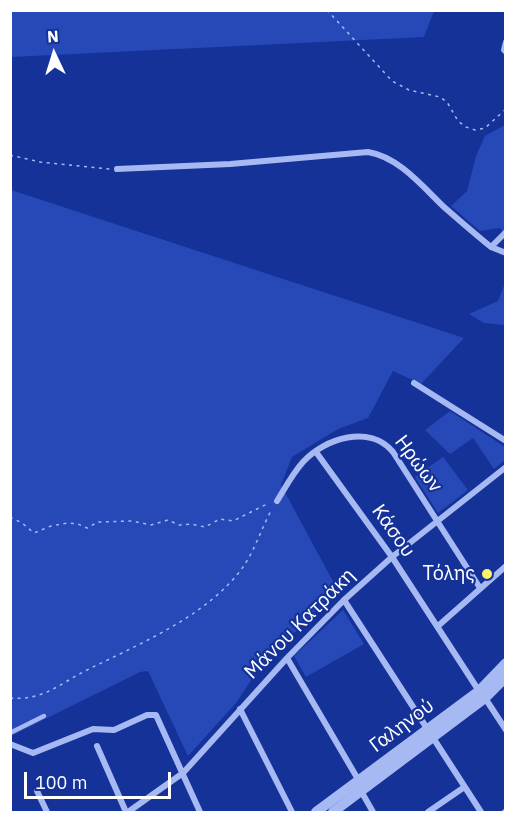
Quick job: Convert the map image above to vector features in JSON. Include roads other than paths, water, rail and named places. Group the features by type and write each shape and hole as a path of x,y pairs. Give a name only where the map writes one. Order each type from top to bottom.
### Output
{"street":[{"path":"506,42 504,50 506,52"},
{"path":"117,169 230,164 375,153 403,169 491,247 506,253"},
{"path":"491,247 506,232"},
{"path":"414,383 506,441"},
{"name":"Ηρώων","path":"277,502 302,463 316,452 355,436 380,440 393,452 480,588"},
{"name":"Κάσου","path":"316,452 392,556 506,730"},
{"name":"Μάνου Κατράκη","path":"127,813 183,773 287,658 344,600 392,556 506,467"},
{"path":"438,626 506,566"},
{"path":"344,600 481,813"},
{"path":"287,658 373,813"},
{"name":"Γαληνού","path":"482,694 506,663"},
{"name":"Γαληνού","path":"315,813 360,786 506,678"},
{"path":"240,709 292,813"},
{"path":"10,744 33,753 93,729 114,730 151,714 156,715 200,813"},
{"path":"97,746 127,813"},
{"name":"Γαληνού","path":"333,813 360,786"},
{"path":"428,813 464,788"},
{"path":"37,791 47,813"}],"lane":[{"path":"10,733 44,716"}],"place":[{"name":"Τόλης","path":"487,574"}]}
